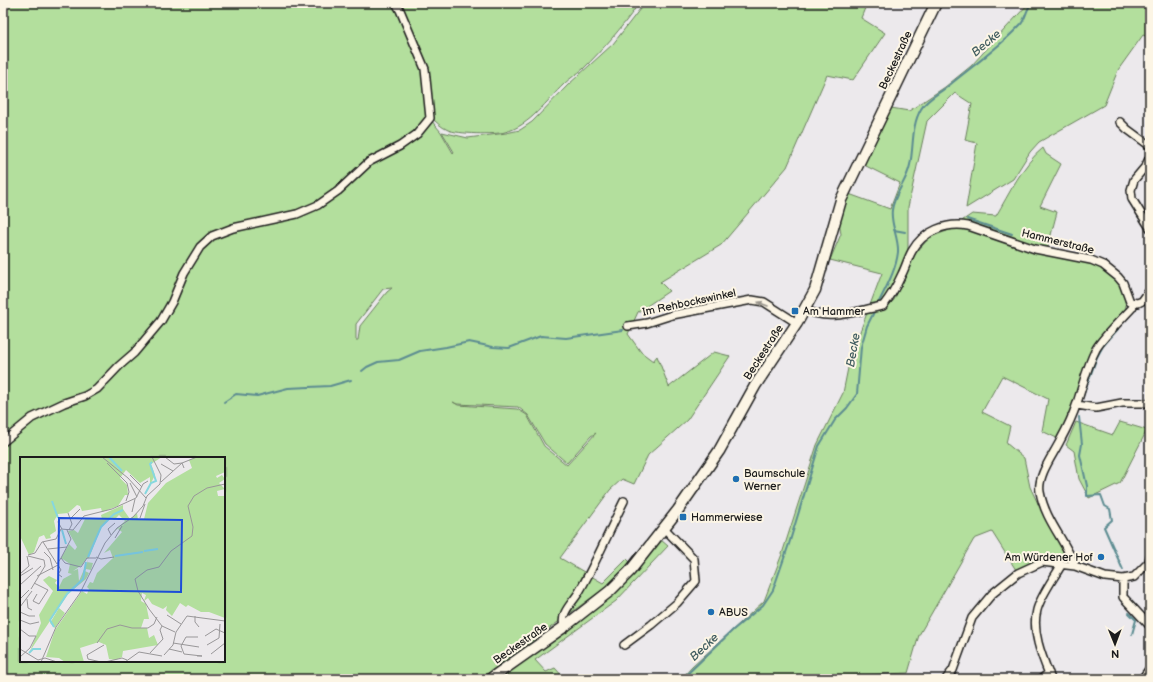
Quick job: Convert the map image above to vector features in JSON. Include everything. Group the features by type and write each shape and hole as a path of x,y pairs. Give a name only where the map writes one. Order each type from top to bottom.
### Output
{"main road":[{"name":"Beckestraße","path":"490,679 564,627 610,591 630,571 664,528 719,451 755,386 797,324 815,290 841,200 936,3"}],"street":[{"path":"3,442 32,418 97,389 134,353 161,321 172,302 184,273 200,247 212,236 233,228 297,214 318,205 338,191 369,162 400,146 417,134 430,118 425,69 396,3"},
{"path":"1120,122 1126,129 1150,146"},
{"path":"1150,157 1145,167 1134,180 1131,190 1132,199 1150,228"},
{"name":"Hammerstraße","path":"804,309 813,314 830,316 883,306 890,297 902,275 911,252 916,244 926,235 935,230 945,226 959,225 968,226 1035,249 1091,260 1103,265 1118,277 1123,284 1130,302 1134,304"},
{"path":"1075,566 1070,552 1048,517 1040,491 1040,482 1053,452 1061,440 1077,405 1084,379 1097,348 1134,304 1142,301 1150,290"},
{"name":"Im Rehbockswinkel","path":"628,326 647,323 672,315 752,300 764,302 797,324"},
{"path":"1077,405 1096,408 1122,403 1150,403"},
{"name":"Beckestraße","path":"564,627 562,619 564,614 592,569 624,501"},
{"path":"624,645 677,603 696,581 694,559 664,528"},
{"path":"946,679 953,670 972,618 992,594 1018,573 1042,562 1075,566 1105,577 1123,579 1134,577 1149,562 1150,557"},
{"path":"1041,679 1050,676 1038,640 1036,624 1037,610 1062,564"},
{"path":"1123,579 1123,597 1150,626"},
{"path":"1142,679 1150,668"}],"green space":[{"path":"3,3 393,3 398,11 422,69 427,117 416,133 369,160 365,165 418,136 430,119 441,132 453,153 454,152 442,132 468,138 520,130 532,122 568,85 613,44 640,9 648,3 867,3 861,18 885,33 853,80 827,75 787,167 721,245 660,282 669,291 638,312 628,334 641,352 653,361 657,356 669,387 714,352 730,356 687,420 648,455 634,484 622,479 610,490 560,558 603,583 627,559 630,562 606,587 480,679 410,679 410,676 393,679 3,679","holes":["392,288 387,292 360,326 358,340 356,340 356,324 383,289","453,402 457,404 518,407 528,415 545,444 567,463 591,436 596,433 567,465 544,446 527,415 517,409 458,405"]},
{"path":"397,3 643,3 637,6 618,31 583,69 564,84 538,112 514,129 500,133 485,134 448,130 431,117 427,68"},
{"path":"1029,3 1150,3 1150,38 1143,35 1118,70 1104,105 1039,142 1030,152 1013,179 966,208 977,143 965,140 972,104 955,93 927,121 908,207 908,250 889,294 882,303 870,305 882,273 830,260 841,234 839,223 849,194 890,209 900,183 862,164 891,108 909,111 945,87 971,66"},
{"path":"1043,148 1046,154 1061,164 1040,206 1057,212 1046,254 1088,263 1107,272 1115,279 1122,289 1125,297 1126,308 1111,331 1097,348 1061,440 1042,431 1048,399 1002,376 982,412 1010,426 1006,443 1024,458 1030,487 1044,516 1060,542 1065,558 1045,557 1016,570 992,532 974,539 919,635 908,673 775,679 681,679 692,667 764,601 782,554 817,445 843,393 850,358 867,313 884,310 894,300 915,254 930,237 947,231 972,214 996,216 1011,189 1029,162"},
{"path":"1076,422 1113,435 1120,422 1147,430 1120,483 1089,498 1079,479 1074,451 1066,445"},
{"path":"661,540 668,546 616,601 535,660 546,672 555,668 565,679 496,679 531,656"}],"waterway":[{"name":"Becke","path":"877,306 890,280 897,259 898,247 892,220 893,204 910,165 914,129 923,105 1004,41 1023,22 1028,8 1032,3"},
{"path":"967,219 1012,234"},
{"path":"894,230 905,232"},
{"name":"Becke","path":"682,679 733,630 763,605 773,590 789,544 819,446 835,420 847,408 857,394 861,347 867,326 875,310"},
{"path":"1083,396 1097,357 1103,346 1118,329"},
{"path":"362,371 378,362 399,360 420,351 469,342 493,347 509,348 541,336 566,338 623,330"},
{"path":"224,402 236,394 257,396 288,388 330,386 351,380"},
{"path":"1079,417 1082,444 1080,455 1087,486 1087,496 1101,495 1105,506 1110,509 1112,520 1104,527 1123,570"},
{"path":"1129,613 1136,620 1132,634"}],"place":[{"name":"Am Hammer","path":"795,311"},
{"name":"Baumschule Werner","path":"736,479"},
{"name":"Hammerwiese","path":"683,517"},
{"name":"Am Würdener Hof","path":"1101,557"},
{"name":"ABUS","path":"711,612"}]}
